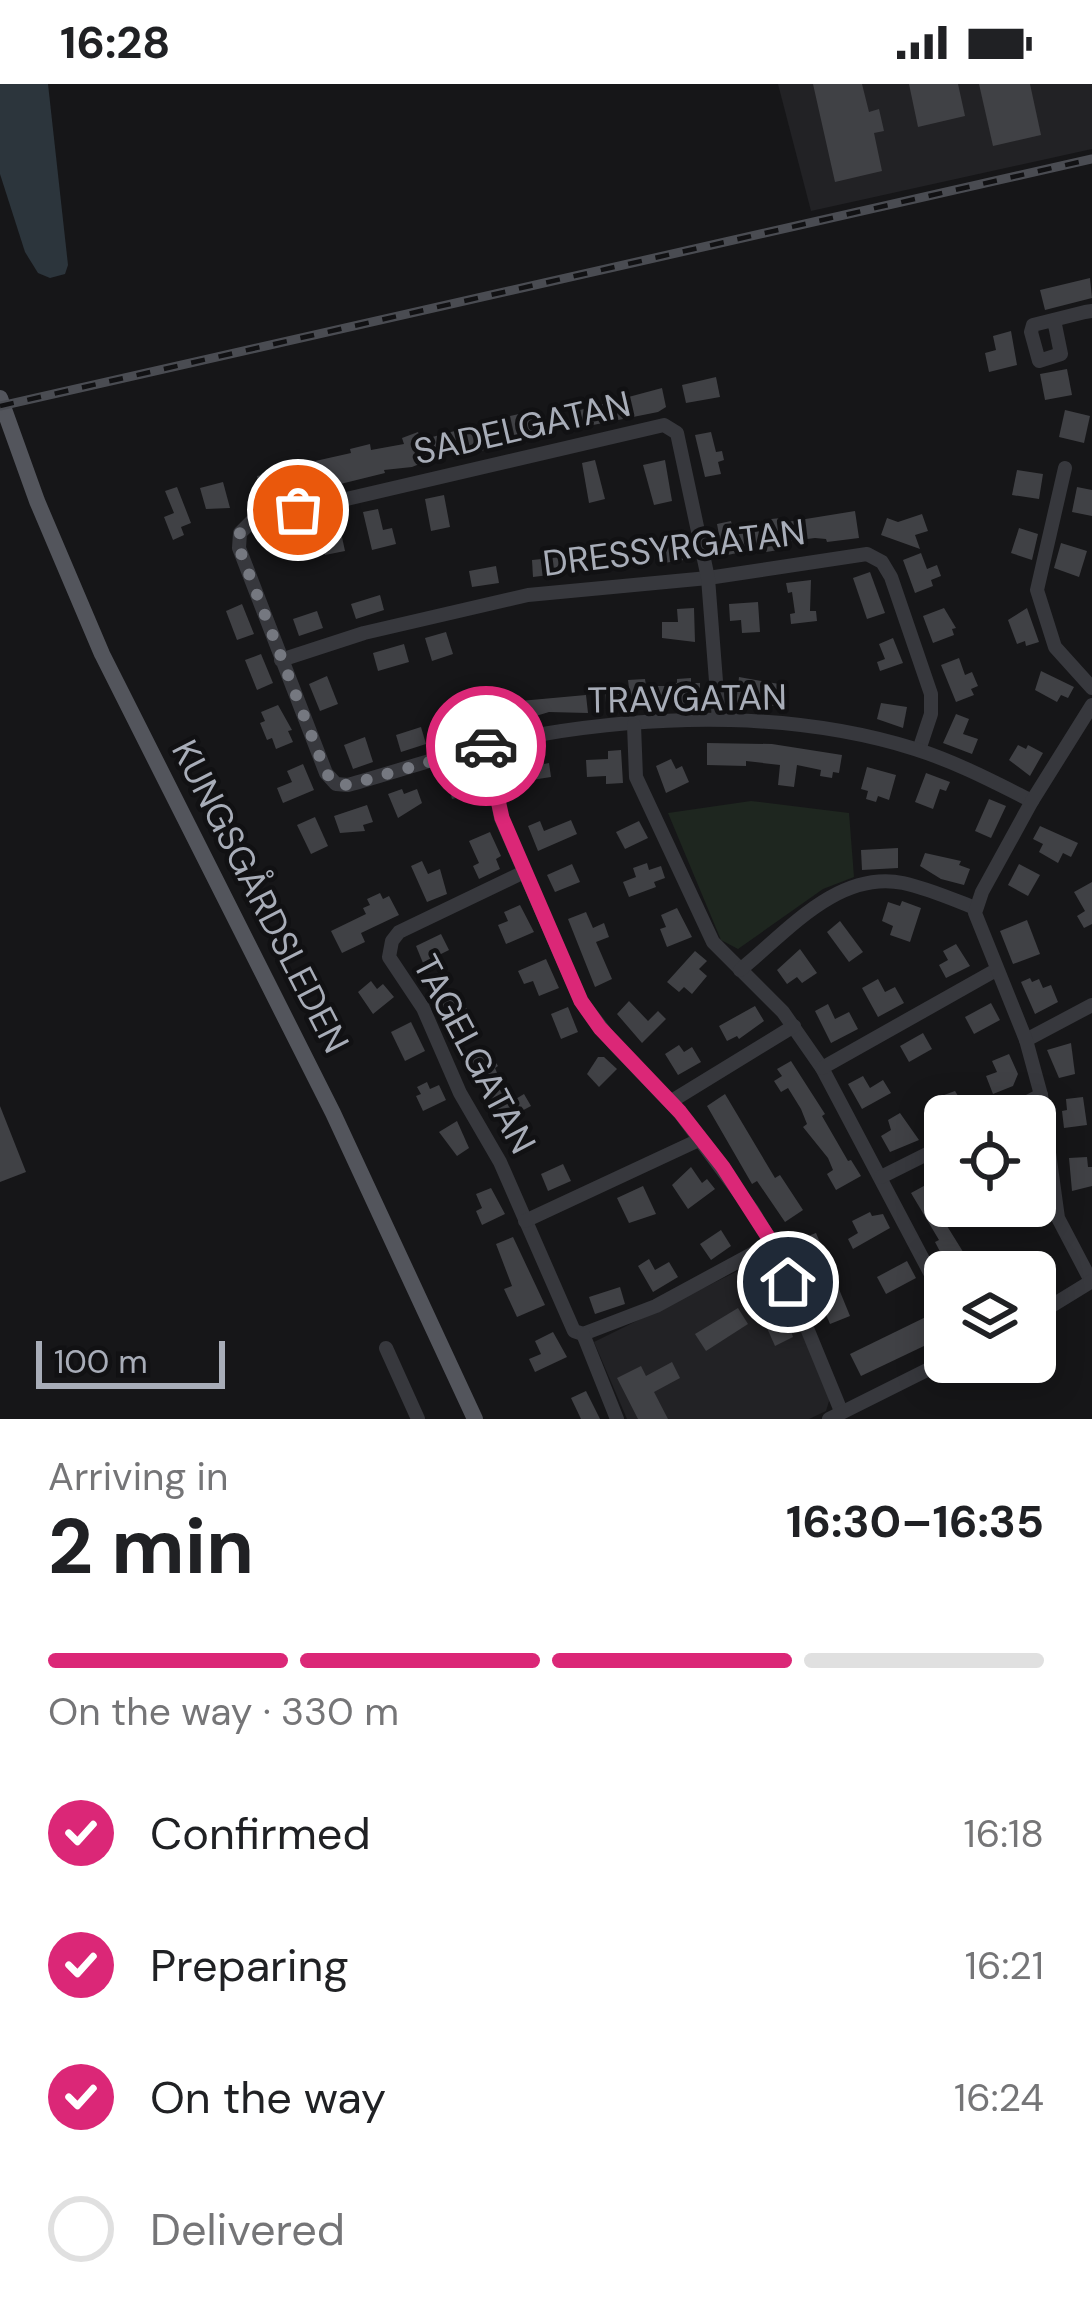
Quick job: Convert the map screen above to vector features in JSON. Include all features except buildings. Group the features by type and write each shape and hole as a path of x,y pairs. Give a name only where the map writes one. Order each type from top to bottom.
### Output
{"main road":[{"name":"KUNGSGÅRDSLEDEN","path":"0,398 37,501 102,654 333,1113 476,1419"}],"street":[{"path":"1054,320 1092,311"},
{"name":"SADELGATAN","path":"281,660 239,548 240,532 252,521 664,425 676,433 708,578 719,720"},
{"path":"1065,468 1036,590 1055,647 1092,688"},
{"name":"DRESSYRGATAN","path":"281,660 364,633 528,595 708,578 857,554 878,558 891,577 931,694 931,714 919,750"},
{"name":"TRAVGATAN","path":"281,660 326,773 336,784 348,785 542,734 719,720 821,727 919,750 1032,801"},
{"path":"1041,1095 1026,1040 976,921 975,908 1032,801 1092,706"},
{"path":"634,725 636,777 713,942 794,1026 822,1068 924,1261"},
{"path":"487,746 502,818 589,1015 701,1139 772,1243 845,1414 924,1372"},
{"name":"TAGELGATAN","path":"524,872 399,932 389,948 392,965 423,1008 460,1093 500,1162 617,1419"},
{"path":"740,970 829,897 855,885 904,883 975,908"},
{"path":"822,1068 996,970"},
{"path":"1026,1040 1092,1005"},
{"path":"670,1102 794,1026"},
{"path":"525,1221 701,1139"},
{"path":"881,1178 924,1155"},
{"path":"1056,1204 1058,1218 1092,1281 1056,1303"},
{"path":"579,1332 656,1306 772,1243"},
{"path":"386,1348 418,1419"}],"shaded area":[{"path":"0,84 48,84 68,265 65,274 50,278 38,273 25,252 0,174"},
{"path":"778,84 1092,84 1092,149 811,211"},
{"path":"751,801 849,813 854,877 823,889 738,949 721,940 668,813"},
{"path":"762,1259 776,1266 830,1398 826,1411 809,1419 627,1419 594,1342"}],"railway":[{"path":"0,406 1092,159"}],"way so far":[{"path":"298,510 252,521 240,532 239,548 326,773 336,784 348,785 486,746"}],"route":[{"path":"486,746 502,818 581,1001 723,1167 772,1243 788,1282"}]}
